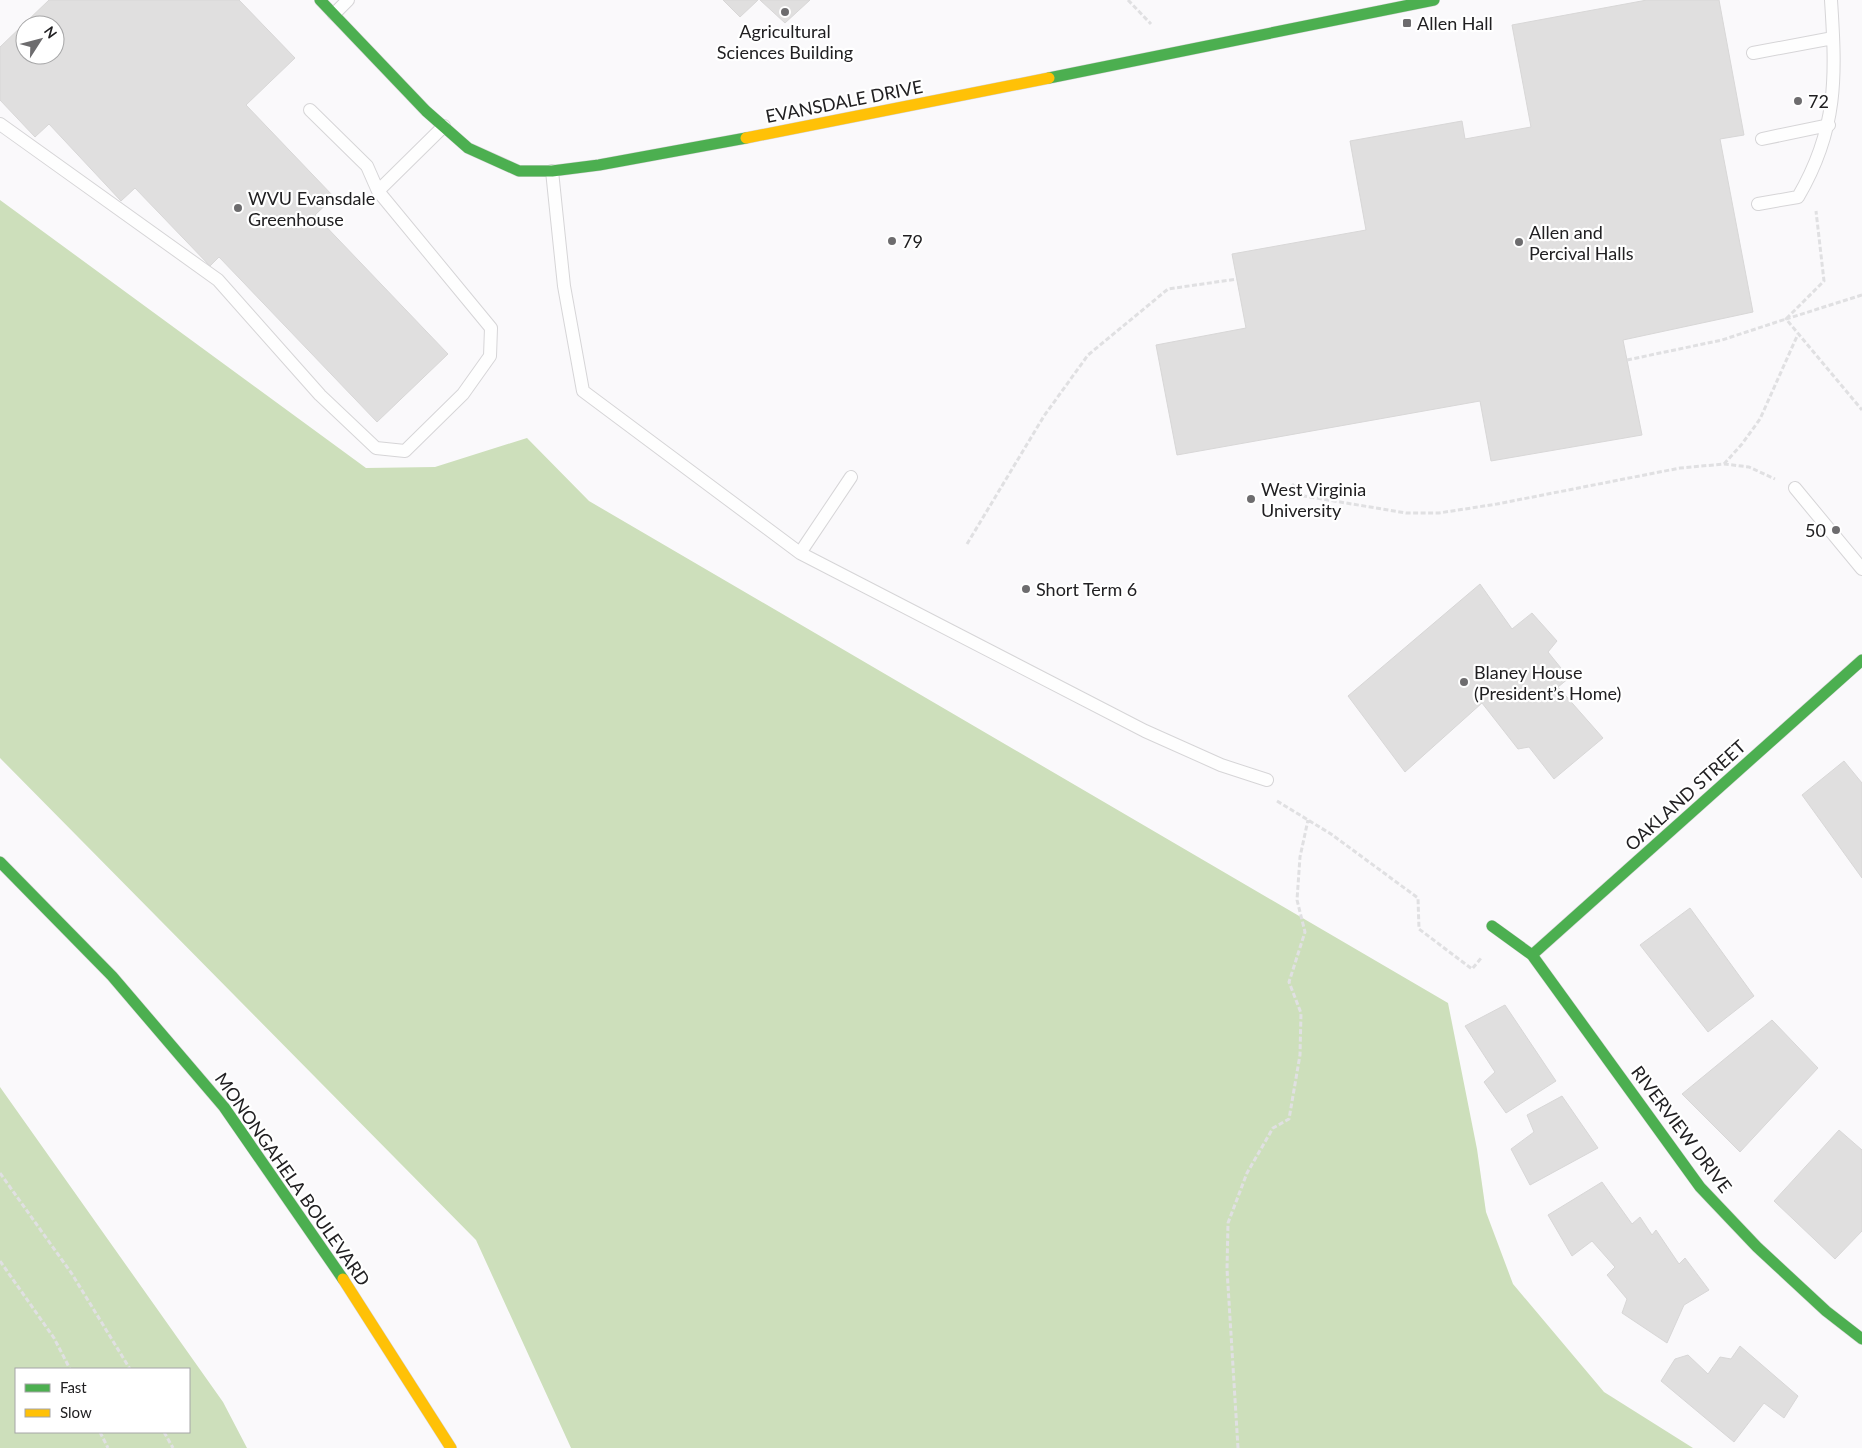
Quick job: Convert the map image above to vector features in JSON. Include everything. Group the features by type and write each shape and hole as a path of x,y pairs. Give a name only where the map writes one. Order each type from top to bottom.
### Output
{"street":[{"name":"EVANSDALE DRIVE","path":"320,0 426,111 468,148 519,171 552,171 599,165 808,127 1434,0"},
{"name":"OAKLAND STREET","path":"1532,955 1862,660"},
{"name":"MONONGAHELA BOULEVARD","path":"0,862 112,976 224,1107 333,1263 451,1448"},
{"name":"RIVERVIEW DRIVE","path":"1497,929 1532,955 1700,1187 1771,1260 1826,1311 1862,1339"}],"lane":[{"path":"334,14 348,0"},
{"path":"1758,204 1798,197 1814,170 1828,125 1835,69 1831,0"},
{"path":"1753,53 1833,38"},
{"path":"0,124 218,280 320,395 376,448 405,451 463,394 490,356 491,328 378,191 367,166 310,110"},
{"path":"1762,139 1828,125"},
{"path":"378,191 444,126"},
{"path":"552,171 564,286 583,391 800,553 1146,731 1222,766 1267,780"},
{"path":"800,553 851,477"},
{"path":"1795,488 1862,569"}],"path":[{"path":"1128,0 1151,24"},
{"path":"1786,319 1824,281 1816,210"},
{"path":"968,544 1044,416 1088,355 1168,289 1237,279"},
{"path":"1627,360 1722,340 1862,295"},
{"path":"1786,319 1862,410"},
{"path":"1724,464 1742,444 1760,418 1798,334"},
{"path":"1292,484 1304,496 1406,513 1440,513 1680,468 1724,464 1749,467 1795,488"},
{"path":"1276,800 1331,834 1418,898 1419,929 1472,968 1497,929"},
{"path":"1238,1448 1228,1269 1228,1223 1247,1173 1273,1128 1289,1119 1300,1055 1301,1014 1289,982 1305,932 1297,900 1300,857 1308,820"},
{"path":"0,1173 72,1274 129,1368"},
{"path":"0,1261 54,1338 69,1368"},
{"path":"100,1433 108,1448"},
{"path":"165,1433 173,1448"}],"green space":[{"path":"0,200 366,468 435,467 527,438 589,501 1448,1003 1477,1149 1486,1212 1513,1284 1604,1392 1693,1448 571,1448 476,1240 0,758"},
{"path":"0,1087 223,1402 247,1448 0,1448"}],"building":[{"name":"WVU Evansdale Greenhouse","path":"49,0 239,0 295,58 246,105 334,197 315,215 448,354 377,422 219,257 210,266 135,188 121,201 49,124 35,137 0,100 0,47 15,33 15,65 65,65 65,15 33,15"},
{"name":"Agricultural Sciences Building","path":"723,0 758,0 740,17"},
{"name":"Agricultural Sciences Building","path":"760,0 810,0 785,23"},
{"name":"Allen and Percival Halls","path":"1647,0 1719,0 1744,135 1720,139 1753,312 1623,340 1642,435 1491,461 1480,401 1177,455 1156,345 1246,328 1232,254 1366,230 1350,141 1462,121 1465,139 1531,127 1512,25"},
{"name":"Blaney House (President’s Home)","path":"1480,584 1512,629 1532,613 1557,641 1548,652 1569,678 1558,687 1603,738 1554,779 1529,747 1518,749 1482,703 1405,772 1348,696"},
{"path":"1844,761 1862,783 1862,878 1802,795"},
{"path":"1690,908 1754,996 1708,1032 1640,945"},
{"path":"1505,1005 1556,1081 1506,1113 1484,1082 1495,1072 1465,1026"},
{"path":"1772,1020 1818,1068 1740,1152 1682,1094"},
{"path":"1562,1096 1598,1148 1530,1185 1511,1149 1534,1132 1527,1115"},
{"path":"1839,1130 1862,1150 1862,1231 1835,1259 1774,1201"},
{"path":"1602,1182 1632,1224 1640,1217 1652,1235 1656,1230 1679,1264 1685,1258 1709,1290 1684,1305 1667,1343 1622,1313 1627,1299 1607,1275 1615,1267 1592,1241 1572,1256 1548,1215"},
{"path":"1740,1346 1798,1396 1784,1418 1764,1403 1734,1442 1661,1381 1675,1359 1688,1355 1708,1374 1720,1357 1731,1359"}],"traffic: fast":[{"path":"320,0 426,111 468,148 519,171 552,171 599,165 746,138"},
{"path":"1049,78 1434,0"},
{"path":"1532,955 1862,660"},
{"path":"0,862 112,976 224,1107 343,1279"},
{"path":"1492,926 1532,955 1700,1187 1757,1247 1826,1311 1862,1339"}],"traffic: slow":[{"path":"746,138 1049,78"},
{"path":"343,1279 451,1448"}],"place":[{"name":"Agricultural Sciences Building","path":"785,12"},
{"name":"Allen Hall","path":"1407,23"},
{"name":"72","path":"1798,101"},
{"name":"WVU Evansdale Greenhouse","path":"238,208"},
{"name":"79","path":"892,241"},
{"name":"Allen and Percival Halls","path":"1519,242"},
{"name":"West Virginia University","path":"1251,499"},
{"name":"50","path":"1836,530"},
{"name":"Short Term 6","path":"1026,589"},
{"name":"Blaney House (President’s Home)","path":"1464,682"}]}
